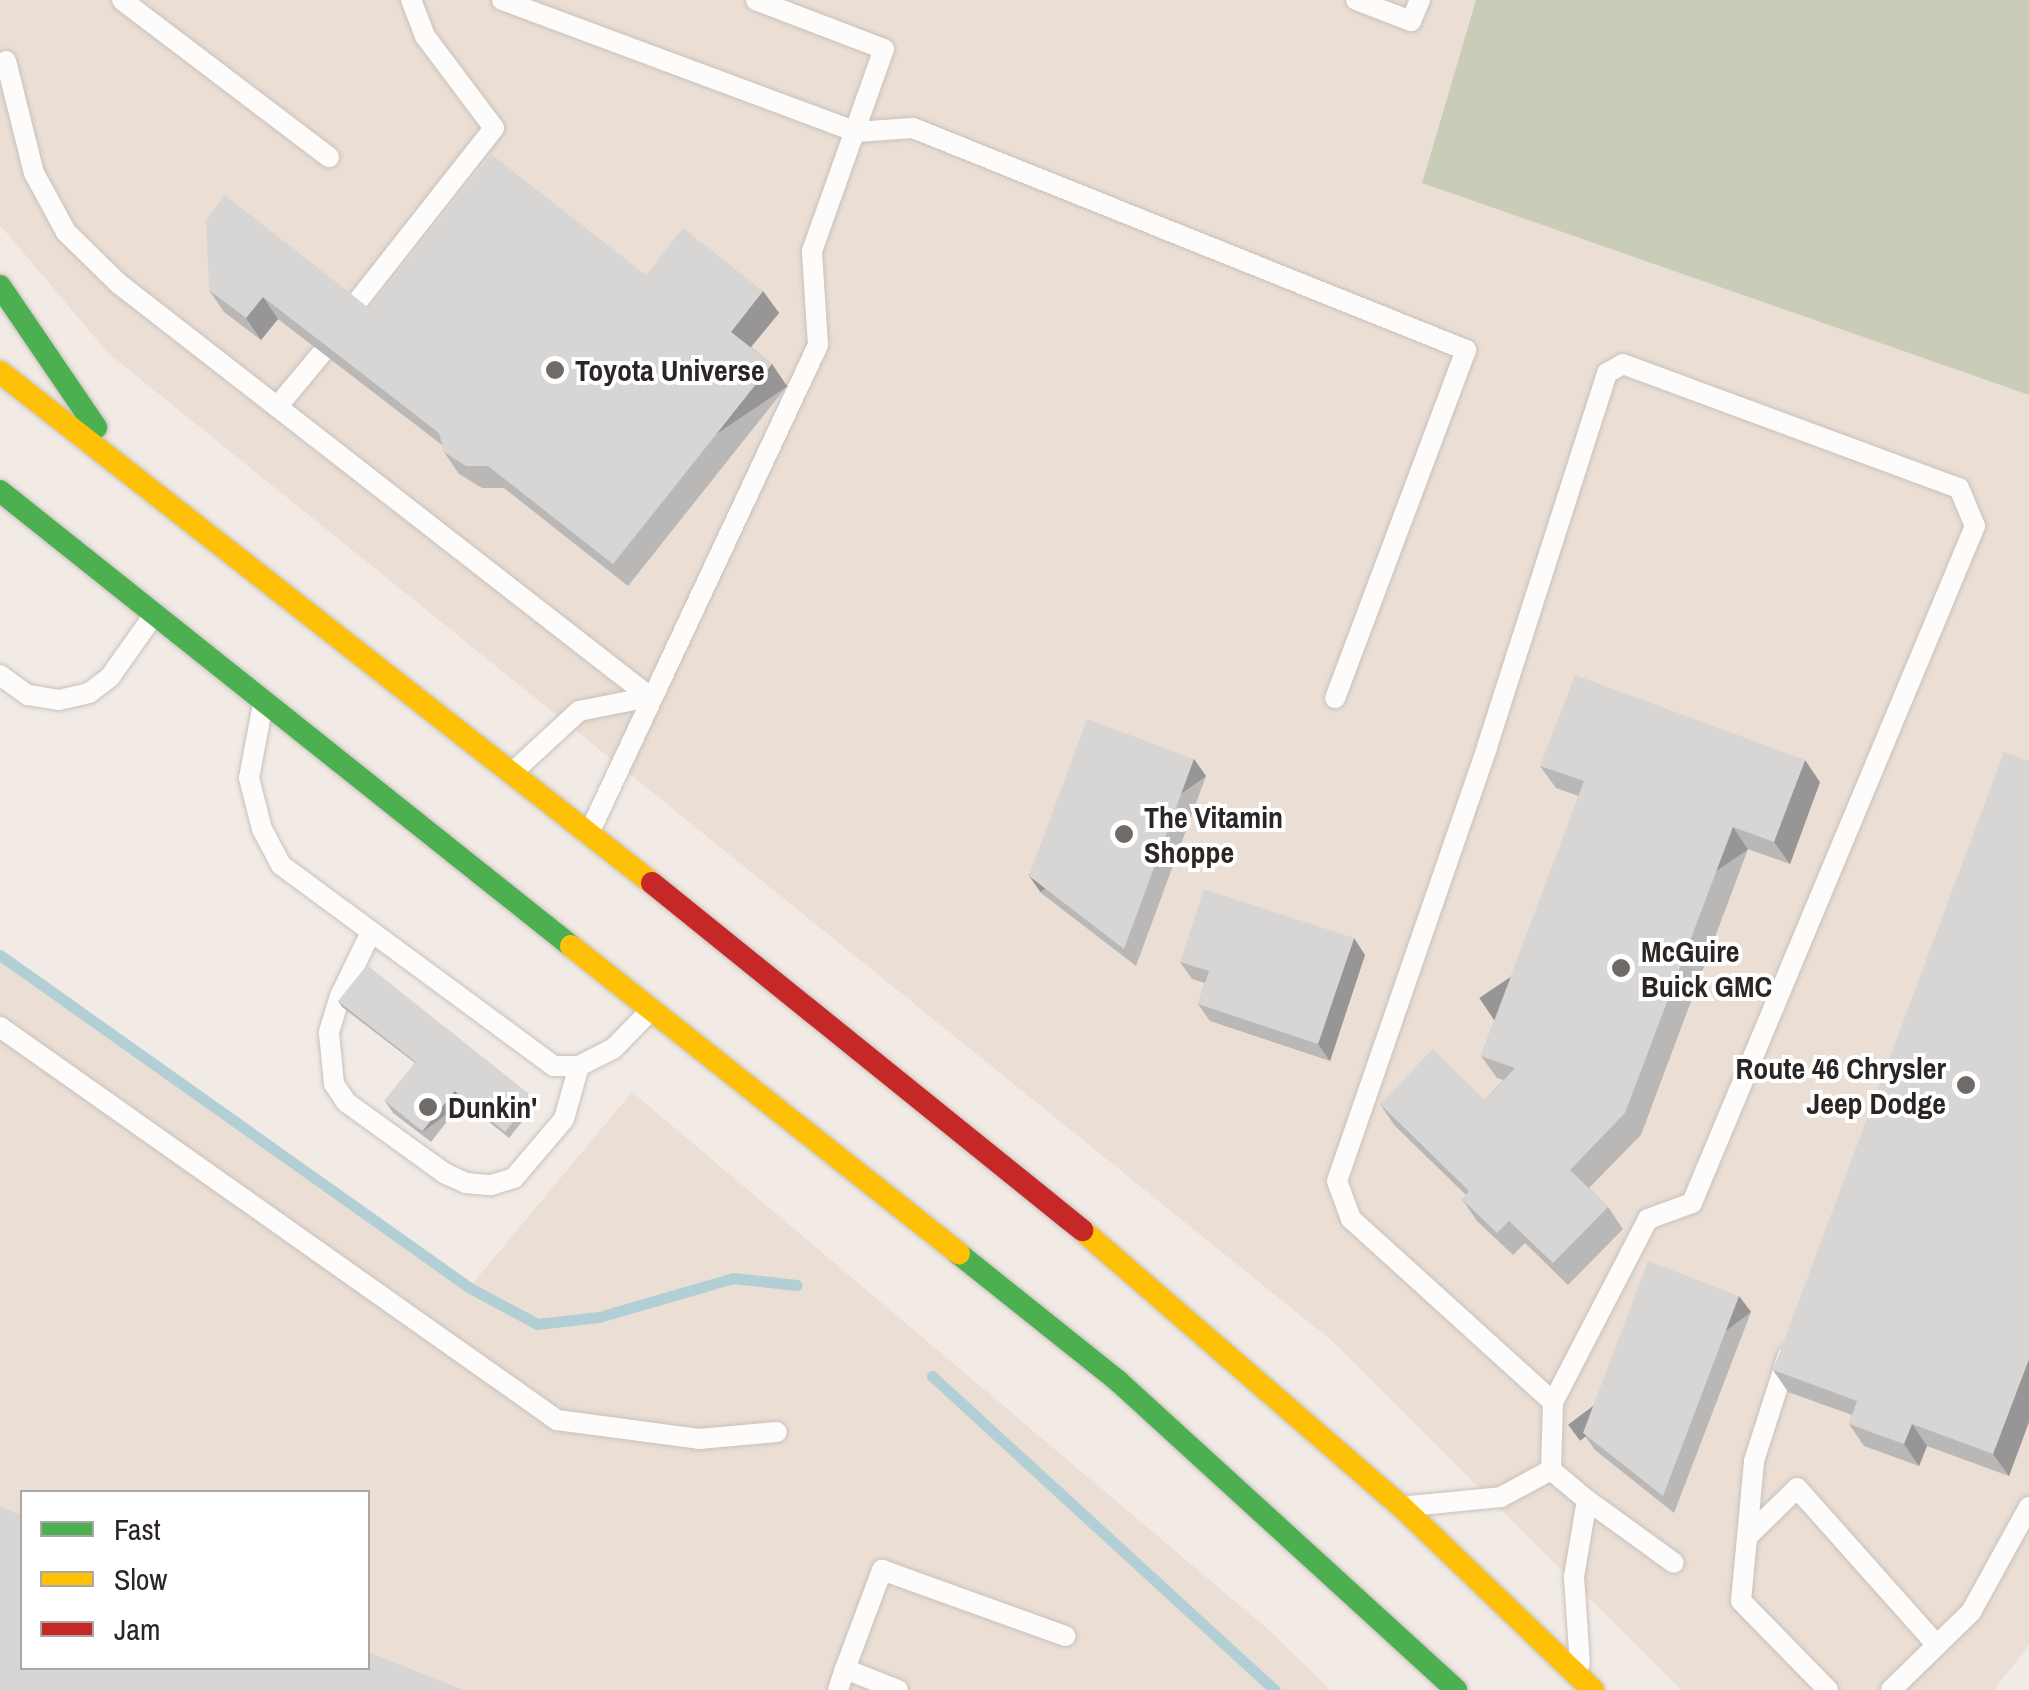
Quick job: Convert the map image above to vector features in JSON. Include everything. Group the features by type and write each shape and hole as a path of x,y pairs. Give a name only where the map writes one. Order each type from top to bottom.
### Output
{"highway":[{"path":"0,286 132,478"},
{"path":"0,372 822,1016 1122,1263 1401,1506 1587,1684"},
{"path":"0,490 1118,1382 1456,1690"}],"lane":[{"path":"122,0 329,157"},
{"path":"354,306 494,128 425,36 411,0"},
{"path":"502,0 856,132 913,128 1466,350 1335,698"},
{"path":"588,835 818,345 812,252 884,49 756,0"},
{"path":"1356,0 1411,22 1420,0"},
{"path":"6,61 34,173 66,232 118,283 650,697"},
{"path":"278,407 322,353"},
{"path":"1550,1470 1554,1402 1648,1219 1692,1203 1976,526 1959,488 1623,364 1607,373 1487,747 1337,1181 1351,1218 1554,1402"},
{"path":"0,675 28,695 60,700 89,693 110,677 154,614"},
{"path":"511,774 579,711 650,697"},
{"path":"264,702 250,778 262,830 281,865 554,1066 579,1066 614,1049 653,1008"},
{"path":"371,932 340,996 330,1032 334,1084 346,1102 444,1173 466,1183 491,1186 514,1178 564,1120 579,1066"},
{"path":"0,1026 557,1420 699,1439 777,1432"},
{"path":"1794,1341 1754,1461 1741,1601 1828,1690"},
{"path":"1401,1506 1501,1498 1550,1470"},
{"path":"1550,1470 1674,1563"},
{"path":"1747,1537 1796,1488 1936,1644"},
{"path":"1587,1500 1574,1577 1587,1684"},
{"path":"1891,1690 1971,1612 2029,1506"},
{"path":"838,1690 882,1570 1065,1636"},
{"path":"846,1669 898,1690"}],"shaded area":[{"path":"0,0 1476,0 1422,183 2029,395 2029,1645 1994,1690 1681,1690 1332,1341 108,353 0,225"},
{"path":"0,955 469,1288 632,1092 1270,1631 1330,1690 0,1690"}],"green space":[{"path":"1476,0 2029,0 2029,395 1422,183"}],"building":[{"name":"Toyota Universe","path":"491,154 646,275 683,228 763,291 731,332 772,364 613,564 488,466 466,466 444,452 439,433 263,297 246,318 209,290 206,220 225,195 369,308"},
{"name":"McGuire Buick GMC","path":"1575,675 1805,760 1774,842 1733,827 1625,1113 1570,1170 1608,1207 1553,1263 1509,1221 1497,1233 1462,1199 1469,1191 1380,1104 1433,1049 1485,1100 1515,1068 1481,1056 1584,781 1540,766"},
{"name":"The Vitamin Shoppe","path":"1087,719 1194,759 1124,949 1029,876"},
{"name":"Route 46 Chrysler Jeep Dodge","path":"2004,752 2029,761 2029,1359 1993,1454 1912,1424 1904,1444 1849,1424 1857,1401 1773,1370"},
{"path":"1204,889 1354,938 1318,1044 1198,1004 1209,971 1180,962"},
{"path":"367,965 533,1097 505,1132 338,1001"},
{"name":"Dunkin'","path":"417,1060 455,1091 422,1131 384,1100"},
{"path":"1648,1261 1739,1296 1663,1496 1583,1433"},
{"path":"0,1506 20,1514 20,1670 370,1670 370,1653 464,1690 0,1690"}],"waterway":[{"path":"0,955 470,1288 537,1324 599,1317 733,1278 797,1285"},
{"path":"932,1376 1275,1690"}],"traffic: fast":[{"path":"0,286 96,427"},
{"path":"0,491 571,946"},
{"path":"959,1254 1118,1381 1456,1690"}],"traffic: slow":[{"path":"0,372 652,883"},
{"path":"571,946 959,1254"},
{"path":"1082,1230 1401,1506 1593,1690"}],"traffic: jam":[{"path":"652,883 1082,1230"}],"place":[{"name":"Toyota Universe","path":"555,370"},
{"name":"The Vitamin Shoppe","path":"1124,834"},
{"name":"McGuire Buick GMC","path":"1621,968"},
{"name":"Route 46 Chrysler Jeep Dodge","path":"1966,1085"},
{"name":"Dunkin'","path":"428,1107"}]}
